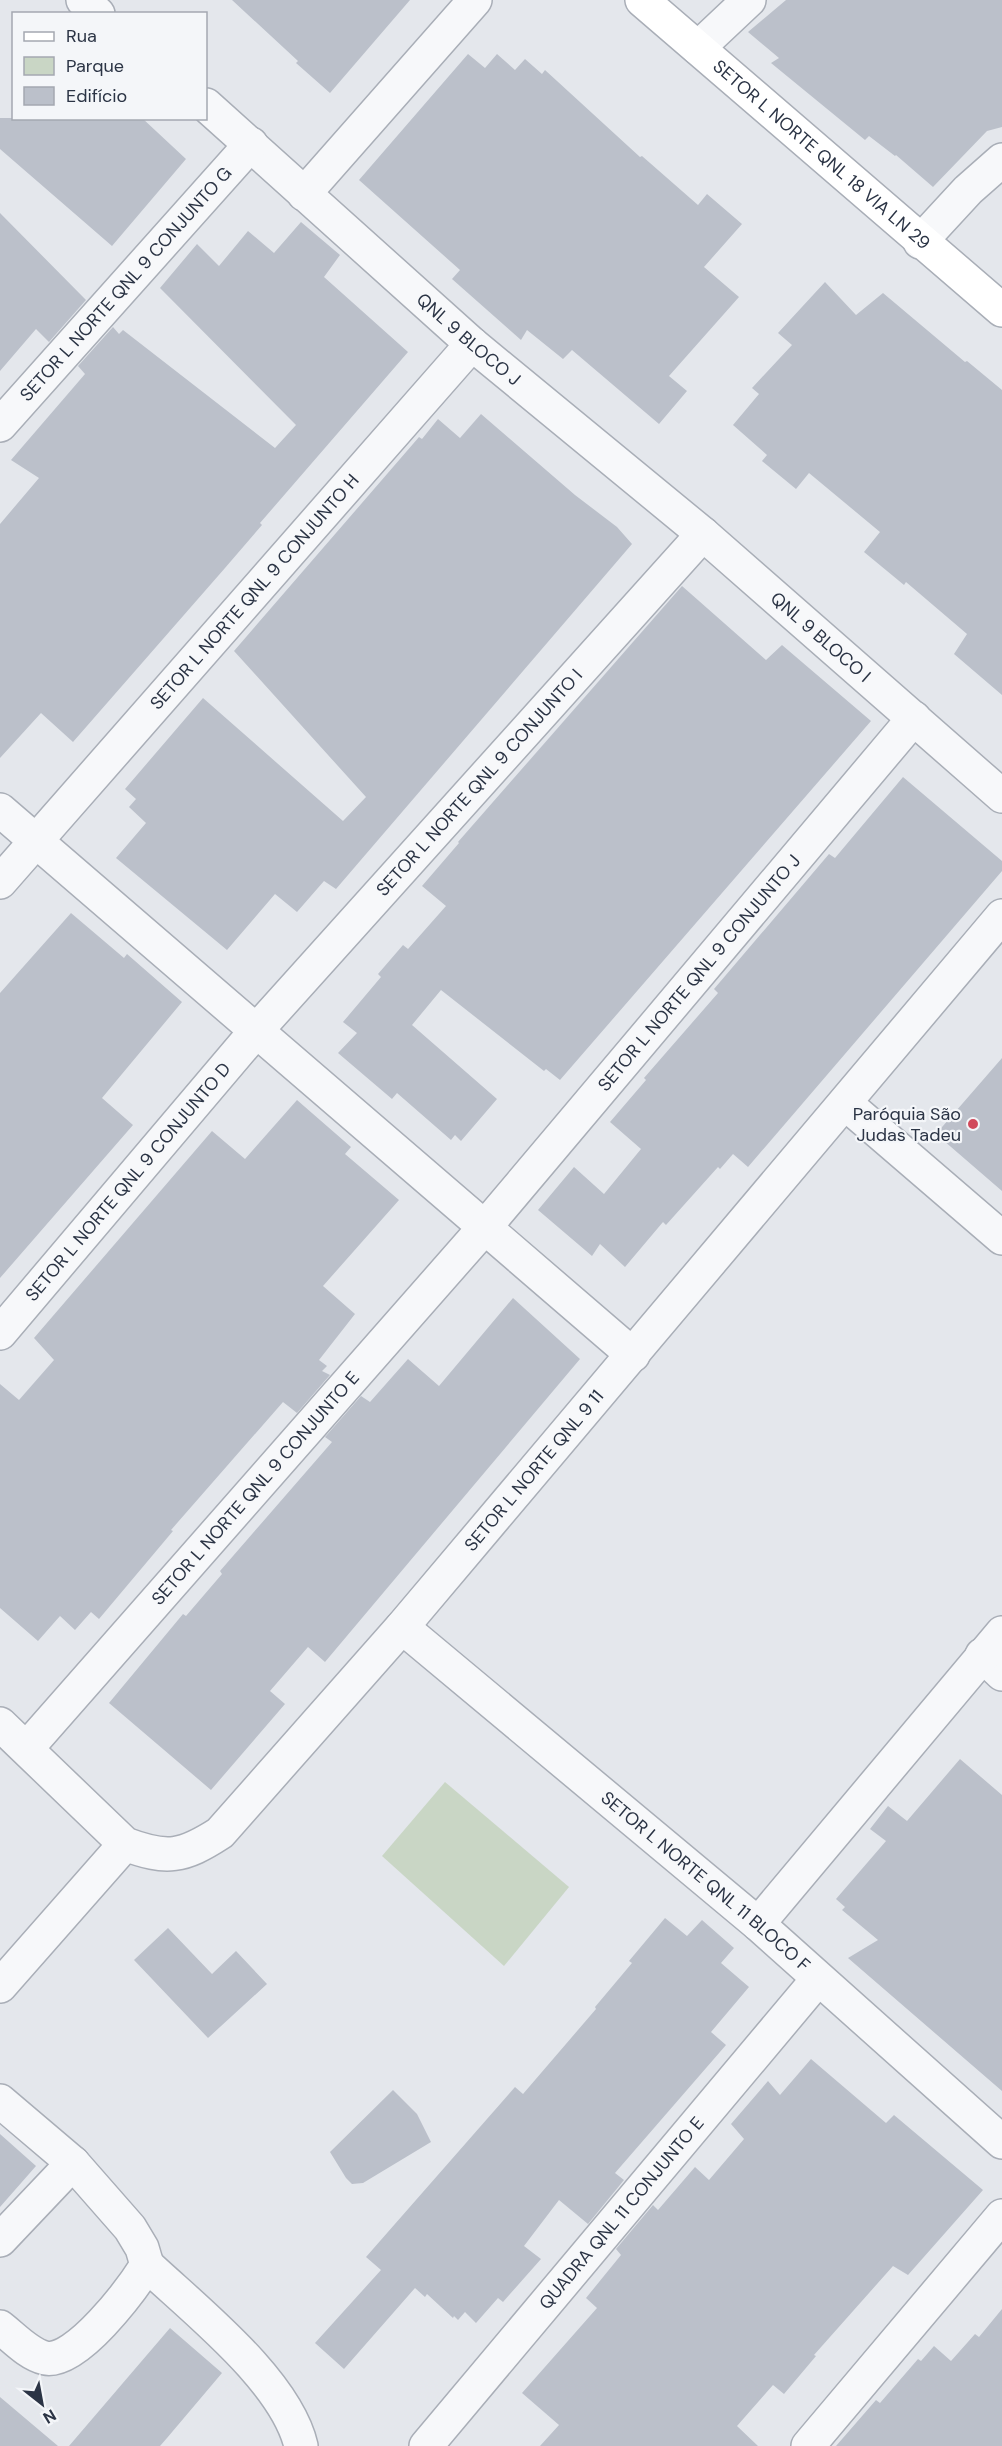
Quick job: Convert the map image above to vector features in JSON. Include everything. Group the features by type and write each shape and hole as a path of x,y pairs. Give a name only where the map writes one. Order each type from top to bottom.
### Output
{"street":[{"path":"82,0 96,12"},
{"path":"304,194 475,0"},
{"name":"SETOR L NORTE QNL 18 VIA LN 29","path":"642,0 920,242 1002,310"},
{"path":"698,48 749,0"},
{"name":"QNL 9 BLOCO J","path":"207,106 472,344 638,479"},
{"name":"SETOR L NORTE QNL 9 CONJUNTO G","path":"0,425 251,144"},
{"path":"920,242 968,190 1002,160"},
{"name":"SETOR L NORTE QNL 9 CONJUNTO H","path":"0,882 472,344"},
{"name":"QNL 9 BLOCO I","path":"638,479 1002,796"},
{"name":"SETOR L NORTE QNL 9 CONJUNTO I","path":"256,1031 703,534"},
{"name":"SETOR L NORTE QNL 9 CONJUNTO J","path":"485,1227 914,718"},
{"path":"0,810 633,1355"},
{"name":"SETOR L NORTE QNL 9 11","path":"125,1844 148,1853 169,1855 197,1848 220,1833 402,1627 1002,915"},
{"name":"SETOR L NORTE QNL 9 CONJUNTO D","path":"0,1333 256,1031"},
{"path":"845,1103 1002,1238"},
{"name":"SETOR L NORTE QNL 9 CONJUNTO E","path":"27,1748 485,1227"},
{"name":"SETOR L NORTE QNL 11 BLOCO F","path":"402,1627 758,1924 1002,2142"},
{"path":"758,1924 995,1654"},
{"path":"0,1724 125,1844 0,1986"},
{"name":"QUADRA QNL 11 CONJUNTO E","path":"426,2446 818,1979"},
{"path":"0,2101 73,2163 130,2228 142,2248 147,2265 241,2354 277,2396 297,2429 301,2446"},
{"path":"0,2240 73,2163"},
{"path":"808,2446 1002,2216"},
{"path":"0,2327 30,2351 45,2358 59,2358 77,2348 135,2285 147,2265"}],"green space":[{"path":"445,1782 569,1887 504,1966 382,1856"}],"building":[{"path":"232,0 410,0 330,93"},
{"path":"786,0 1002,0 1002,127 987,131 933,187 896,155 869,136 865,140 771,63 779,58 748,32"},
{"path":"468,54 485,68 497,54 515,70 525,59 542,74 545,70 640,157 642,156 698,205 707,194 742,224 704,267 739,297 669,376 687,391 659,424 572,350 563,359 527,330 521,340 452,279 460,270 359,180"},
{"path":"0,118 12,118 12,120 144,120 186,159 112,246 0,149"},
{"path":"0,213 86,300 49,342 36,329 0,371"},
{"path":"301,222 340,255 324,277 408,352 260,523 262,525 73,742 41,713 0,758 0,524 39,478 11,460 85,374 78,366 113,327 119,334 123,330 275,448 296,425 160,288 197,244 219,266 248,231 274,253"},
{"path":"825,282 856,315 883,293 1002,390 1002,695 954,654 967,634 906,582 904,585 864,552 880,532 809,473 796,489 762,461 767,455 733,425 759,394 752,388 792,345 778,333"},
{"path":"481,414 575,495 617,527 632,544 336,889 324,881 297,912 275,894 227,950 116,858 146,823 129,807 136,799 125,789 203,698 343,821 366,797 234,651 419,437 422,439 438,419 460,438"},
{"path":"682,586 766,660 782,645 871,721 560,1080 546,1069 544,1071 441,990 412,1025 497,1099 461,1141 455,1135 451,1140 397,1093 392,1099 338,1053 357,1033 343,1022 381,977 378,974 403,945 408,949 446,906 422,886"},
{"path":"903,777 1002,861 1002,871 748,1167 733,1154 720,1169 718,1167 666,1225 663,1222 625,1267 600,1244 592,1256 538,1210 574,1167 604,1194 641,1149 610,1122 646,1080 644,1078 718,993 714,989 829,854 835,858"},
{"path":"71,913 124,958 127,954 182,1002 102,1098 133,1125 0,1278 0,993"},
{"name":"Paróquia São Judas Tadeu","path":"1002,1058 1002,1191 936,1134"},
{"path":"297,1100 351,1147 345,1154 399,1200 323,1286 355,1314 319,1360 327,1366 322,1371 330,1375 297,1413 283,1402 171,1530 173,1531 99,1619 91,1612 75,1630 60,1616 38,1641 0,1608 0,1384 19,1400 54,1360 34,1338 212,1131 245,1159"},
{"path":"513,1298 580,1359 325,1662 308,1647 270,1691 285,1704 211,1790 109,1703 183,1614 186,1616 222,1574 220,1571 332,1442 325,1437 361,1396 370,1402 408,1359 439,1386"},
{"path":"960,1759 1002,1795 1002,2091 848,1958 878,1940 842,1910 845,1907 836,1899 886,1841 870,1829 888,1806 907,1821"},
{"path":"665,1918 687,1936 702,1920 734,1948 721,1963 749,1987 711,2032 726,2045 615,2173 624,2180 588,2224 559,2200 524,2246 541,2259 503,2302 498,2298 476,2323 465,2312 458,2320 454,2316 453,2318 427,2294 425,2297 415,2288 344,2369 315,2343 381,2270 366,2257 515,2087 523,2094 596,2009 595,2007 632,1963 629,1961"},
{"path":"168,1928 212,1974 236,1951 267,1984 208,2038 134,1960"},
{"path":"811,2059 886,2123 894,2115 983,2190 908,2275 893,2266 814,2355 816,2356 784,2394 773,2385 737,2426 758,2446 540,2446 559,2425 522,2393 597,2308 586,2298 621,2255 616,2249 653,2205 658,2210 695,2167 709,2180 744,2139 731,2124 768,2081 780,2095"},
{"path":"393,2090 417,2114 431,2142 363,2183 352,2184 330,2152"},
{"path":"0,2134 36,2166 0,2207"},
{"path":"1002,2309 1002,2446 836,2446 876,2400 880,2403 918,2359 921,2361 934,2346 951,2361 975,2334 979,2337"},
{"path":"170,2328 222,2373 167,2438 160,2446 69,2446"},
{"path":"0,2397 58,2446 0,2446"}],"place":[{"name":"Paróquia São Judas Tadeu","path":"973,1124"}]}
